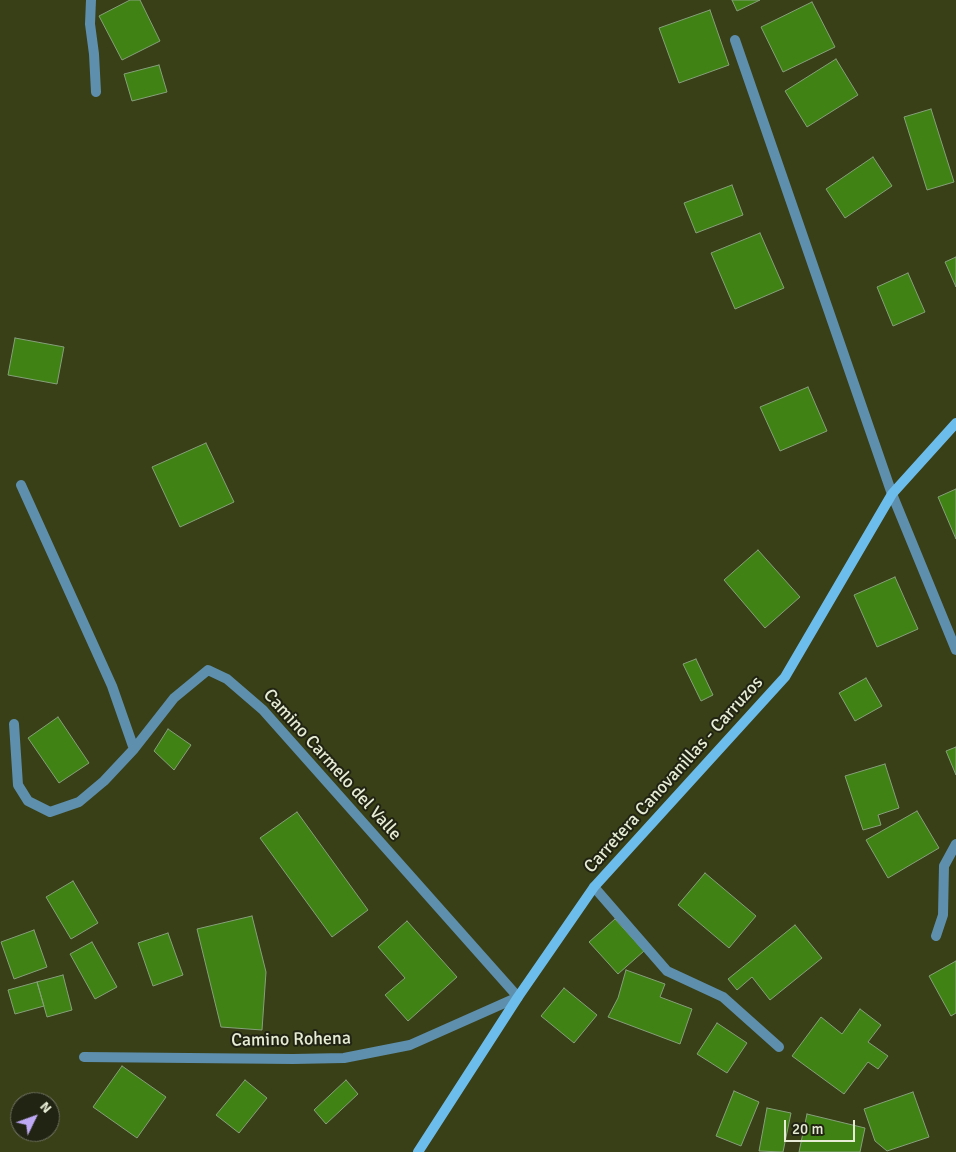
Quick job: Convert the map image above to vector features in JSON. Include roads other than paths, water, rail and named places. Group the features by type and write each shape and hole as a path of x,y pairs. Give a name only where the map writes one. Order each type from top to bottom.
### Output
{"street":[{"path":"91,0 90,24 96,92"},
{"path":"735,40 892,494 956,650"},
{"name":"Carretera Canovanillas - Carruzos","path":"418,1152 518,997 594,887 785,677 892,494 956,423"},
{"path":"21,485 112,686 134,749"},
{"name":"Camino Carmelo del Valle","path":"14,724 18,785 28,801 50,812 79,802 104,781 134,749 174,698 208,670 227,679 264,710 518,997"},
{"path":"936,936 943,915 944,866 956,844"},
{"path":"594,887 667,970 723,998 779,1047"},
{"name":"Camino Rohena","path":"84,1057 344,1058 410,1045 518,997"}]}
